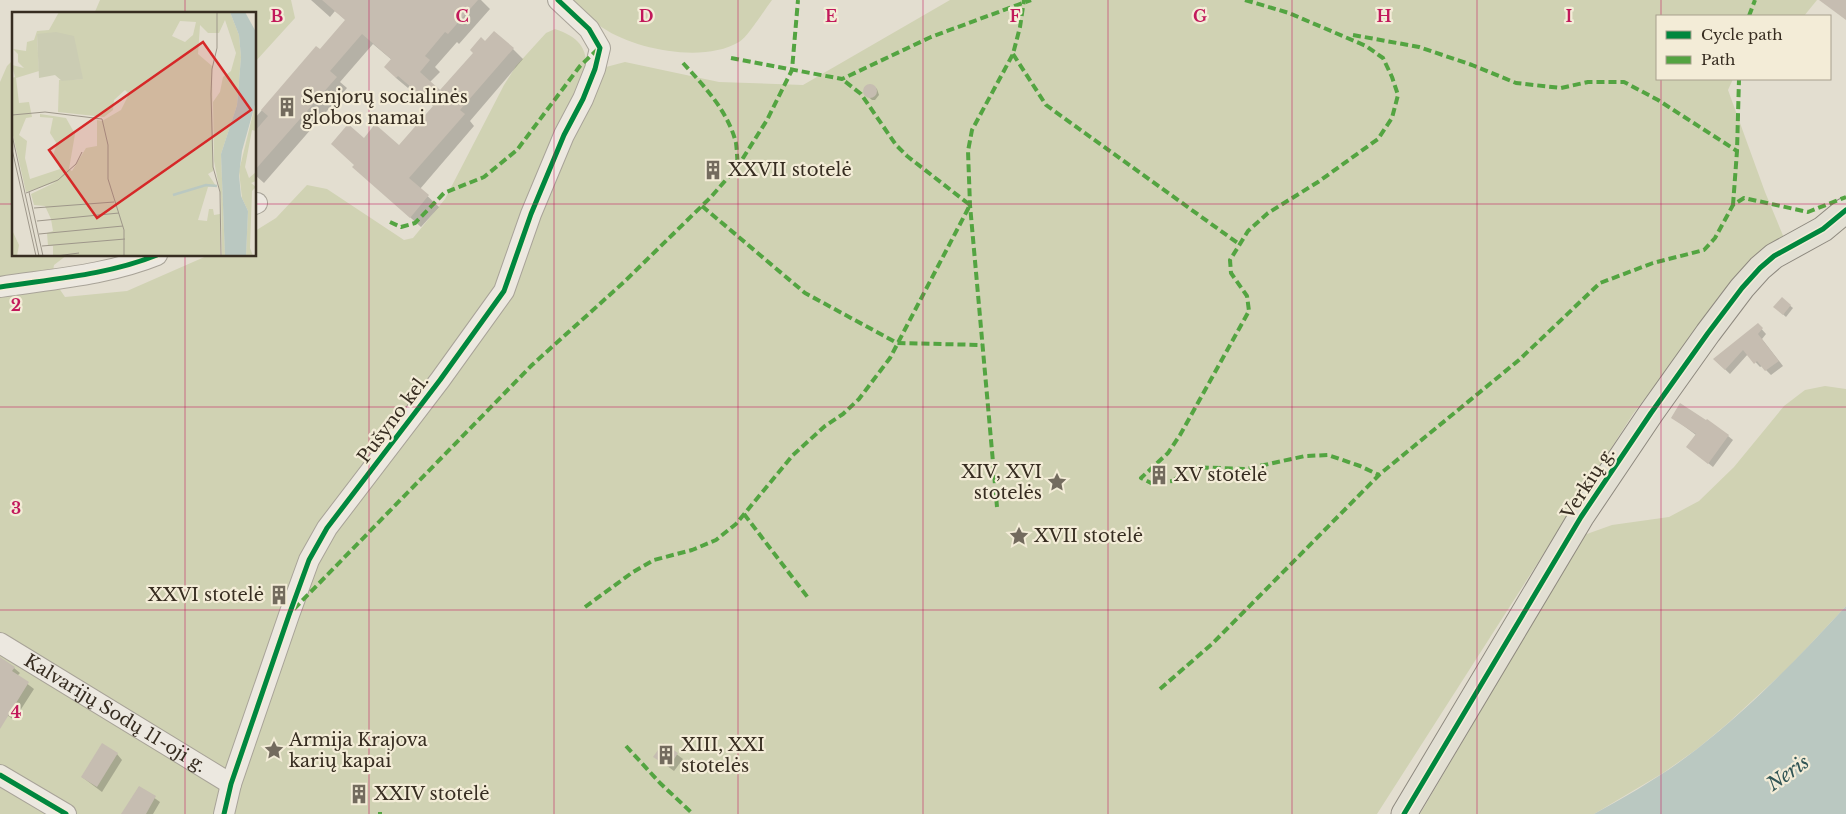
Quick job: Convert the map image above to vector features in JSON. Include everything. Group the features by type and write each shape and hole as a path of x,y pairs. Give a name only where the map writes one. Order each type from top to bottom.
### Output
{"main road":[{"name":"Verkių g.","path":"1404,814 1581,517 1651,412 1708,333 1742,288 1760,268 1774,256 1823,229 1846,210"}],"street":[{"name":"Pušyno kel.","path":"224,814 231,784 288,615 309,560 327,528 440,380 504,291 531,214 564,135 586,92 595,69 600,48 590,29 558,0"},
{"path":"0,288 98,272 135,264 155,256"},
{"name":"Kalvarijų Sodų 11-oji g.","path":"0,644 231,784"},
{"path":"0,774 66,814"}],"green space":[{"path":"100,0 291,0 295,18 256,61 256,12 95,12"},
{"path":"571,0 772,0 739,42 708,52 689,53 651,48 617,36 599,25"},
{"path":"950,0 1817,0 1805,15 1656,15 1656,80 1733,80 1728,90 1784,238 1733,283 1633,414 1377,814 0,814 0,82 7,66 12,61 12,256 66,256 54,265 52,278 65,297 127,291 207,256 256,256 256,230 276,218 307,185 327,189 404,240 413,238 445,199 504,85 516,66 546,33 555,29 570,35 580,44 587,63 587,72 625,62 719,82 803,85"},
{"path":"1825,386 1846,389 1846,606 1788,668 1697,749 1663,773 1594,814 1420,814 1584,535 1612,525 1669,517 1699,501 1734,467 1784,406 1805,390"}],"water":[{"name":"Neris","path":"1846,606 1846,814 1594,814 1660,776 1717,733 1774,681"}],"building":[{"name":"Senjorų socialinės globos namai","path":"322,0 478,0 448,34 445,32 425,56 430,60 420,72 440,90 473,53 470,50 481,37 485,41 494,31 514,48 460,110 465,114 409,178 429,195 410,218 352,167 354,165 331,144 348,124 364,138 375,124 399,145 433,106 398,76 396,78 384,67 391,59 362,34 330,71 337,77 256,169 256,130 268,116 261,110 316,46 320,49 345,20"},
{"path":"1819,0 1846,0 1846,20"},
{"path":"867,84 873,84 877,91 873,98 867,98 863,94 863,88"},
{"path":"1782,297 1791,305 1783,315 1773,307"},
{"path":"1758,323 1763,328 1758,334 1779,361 1765,371 1757,361 1754,364 1743,350 1725,370 1713,359"},
{"path":"1680,403 1729,435 1708,464 1686,447 1696,434 1671,418"},
{"path":"0,657 15,667 12,671 29,682 0,729"},
{"path":"102,743 118,753 97,787 81,777"},
{"name":"XIII, XXI stotelės","path":"663,743 678,753 669,767 653,757"},
{"path":"139,786 156,796 146,814 121,814"}],"marked path":[{"path":"294,609 532,365 624,282 711,197 738,166 767,120 792,70 798,0"},
{"path":"997,507 970,205 968,151 972,130 1013,54 1024,0"},
{"path":"731,58 842,79 931,37 1031,0"},
{"path":"1245,0 1289,13 1366,46 1383,58 1398,95 1392,118 1378,139 1318,182 1268,213 1248,231 1230,260 1231,273 1247,296 1249,311 1180,435 1168,453 1141,478 1151,483 1173,481 1189,467 1246,469 1305,456 1328,455 1379,475"},
{"path":"1749,15 1755,0"},
{"path":"1353,35 1419,47 1472,65 1516,83 1561,88 1588,82 1624,82 1658,100 1737,151"},
{"path":"390,222 401,227 415,223 444,193 484,177 517,150 580,66 598,49"},
{"path":"1013,54 1046,105 1239,244"},
{"path":"683,63 714,100 727,120 736,143 738,166"},
{"path":"585,607 633,572 654,560 692,550 716,540 736,524 793,455 859,399 890,358 970,205 907,156 896,145 861,94 842,79"},
{"path":"1733,205 1739,80"},
{"path":"1160,689 1213,643 1380,474 1519,360 1600,283 1653,263 1704,250 1715,238 1733,205 1744,198 1808,212 1846,197"},
{"path":"702,206 805,293 897,343 982,345"},
{"path":"744,514 809,599"},
{"path":"626,746 660,783 693,814"}],"cycle path":[{"path":"224,814 231,784 309,560 327,528 440,380 504,291 531,214 564,135 583,99 595,69 600,48 589,29 558,0"},
{"path":"1404,814 1581,517 1708,333 1742,288 1760,268 1774,256 1823,229 1846,210"},
{"path":"0,287 100,272 154,256"},
{"path":"0,775 66,814"}],"place":[{"name":"Senjorų socialinės globos namai","path":"287,107"},
{"name":"XXVII stotelė","path":"713,170"},
{"name":"XV stotelė","path":"1159,475"},
{"name":"XIV, XVI stotelės","path":"1057,482"},
{"name":"XVII stotelė","path":"1019,536"},
{"name":"XXVI stotelė","path":"279,595"},
{"name":"Armija Krajova karių kapai","path":"274,750"},
{"name":"XIII, XXI stotelės","path":"666,755"},
{"name":"XXIV stotelė","path":"359,794"}]}
